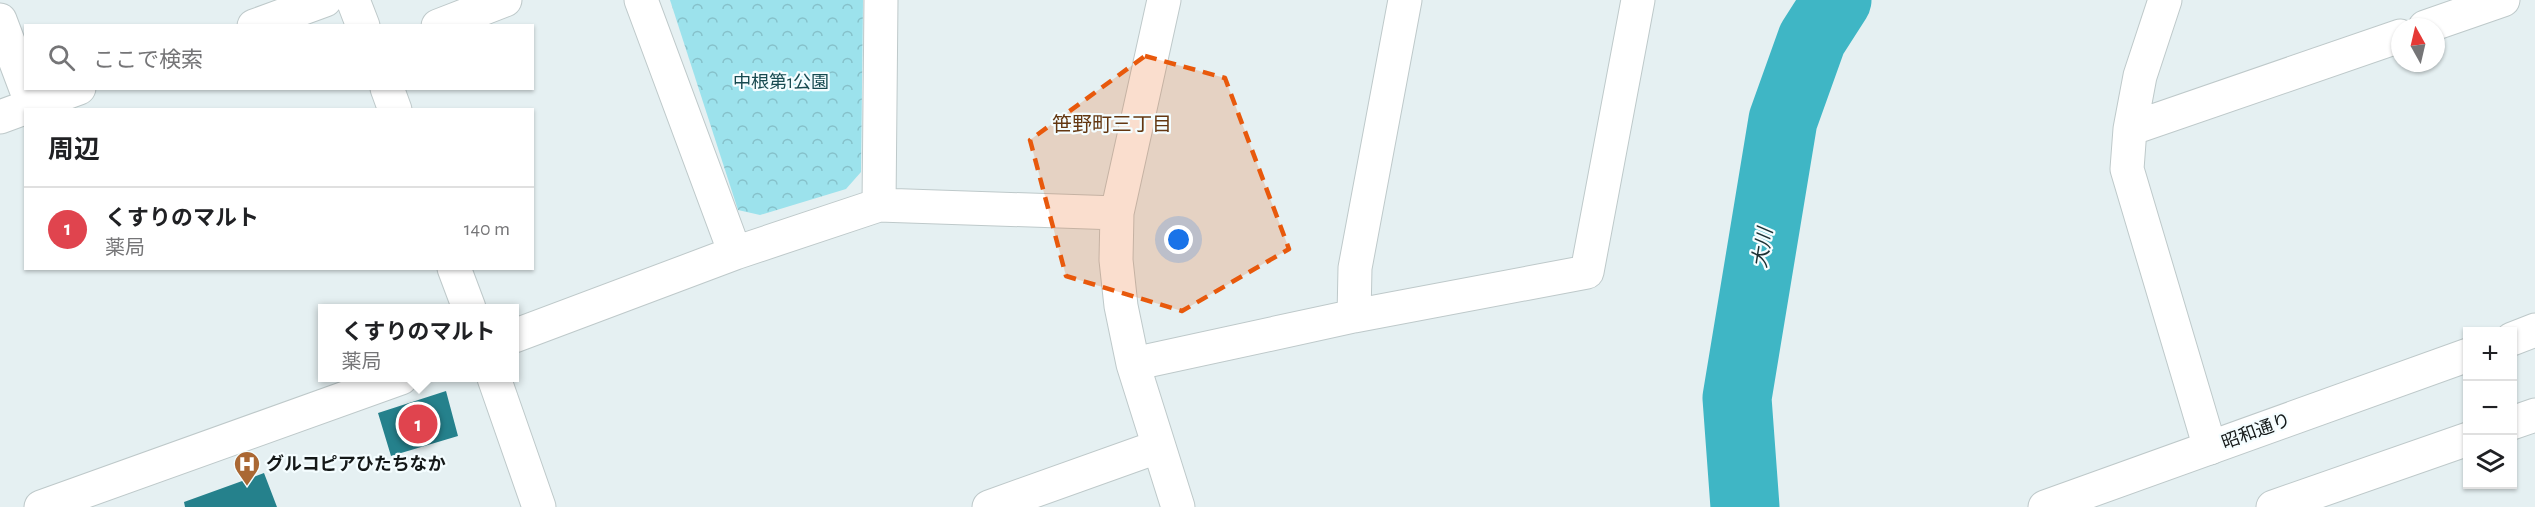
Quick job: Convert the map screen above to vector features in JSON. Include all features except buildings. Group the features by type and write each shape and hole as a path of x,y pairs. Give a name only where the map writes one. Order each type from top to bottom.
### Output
{"street":[{"path":"259,24 325,0"},
{"path":"353,0 362,24"},
{"path":"443,24 504,0"},
{"path":"641,0 735,253"},
{"path":"879,205 881,0"},
{"path":"1164,0 1117,213 1116,260 1120,306 1133,364 1157,447 1178,507"},
{"path":"1354,316 1355,268 1405,0"},
{"path":"1133,364 1354,316 1587,272 1638,0"},
{"path":"2165,0 2140,76 2130,129 2127,169 2210,448"},
{"path":"2445,20 2503,0"},
{"path":"0,20 24,84"},
{"path":"2130,129 2391,39"},
{"path":"26,90 32,105"},
{"path":"0,117 73,90"},
{"path":"388,90 394,108"},
{"path":"519,334 735,253 879,205 1117,213"},
{"path":"455,270 467,304"},
{"path":"2517,337 2535,330"},
{"name":"昭和通り","path":"2045,507 2463,357"},
{"path":"41,507 390,382"},
{"path":"495,382 539,507"},
{"path":"2517,421 2535,415"},
{"path":"2273,507 2463,441"},
{"path":"989,507 1157,447"}],"highlighted area":[{"path":"1145,56 1225,78 1289,249 1182,311 1066,276 1030,140"}],"green space":[{"name":"中根第1公園","path":"670,0 863,0 861,172 846,189 760,215 738,210"}],"waterway":[{"name":"大川","path":"1745,507 1737,398 1783,120 1812,39 1837,0"}],"place":[{"name":"くすりのマルト","path":"418,424"},
{"name":"グルコピアひたちなか","path":"247,487"}],"district":[{"name":"笹野町三丁目","path":"1112,124"}]}
